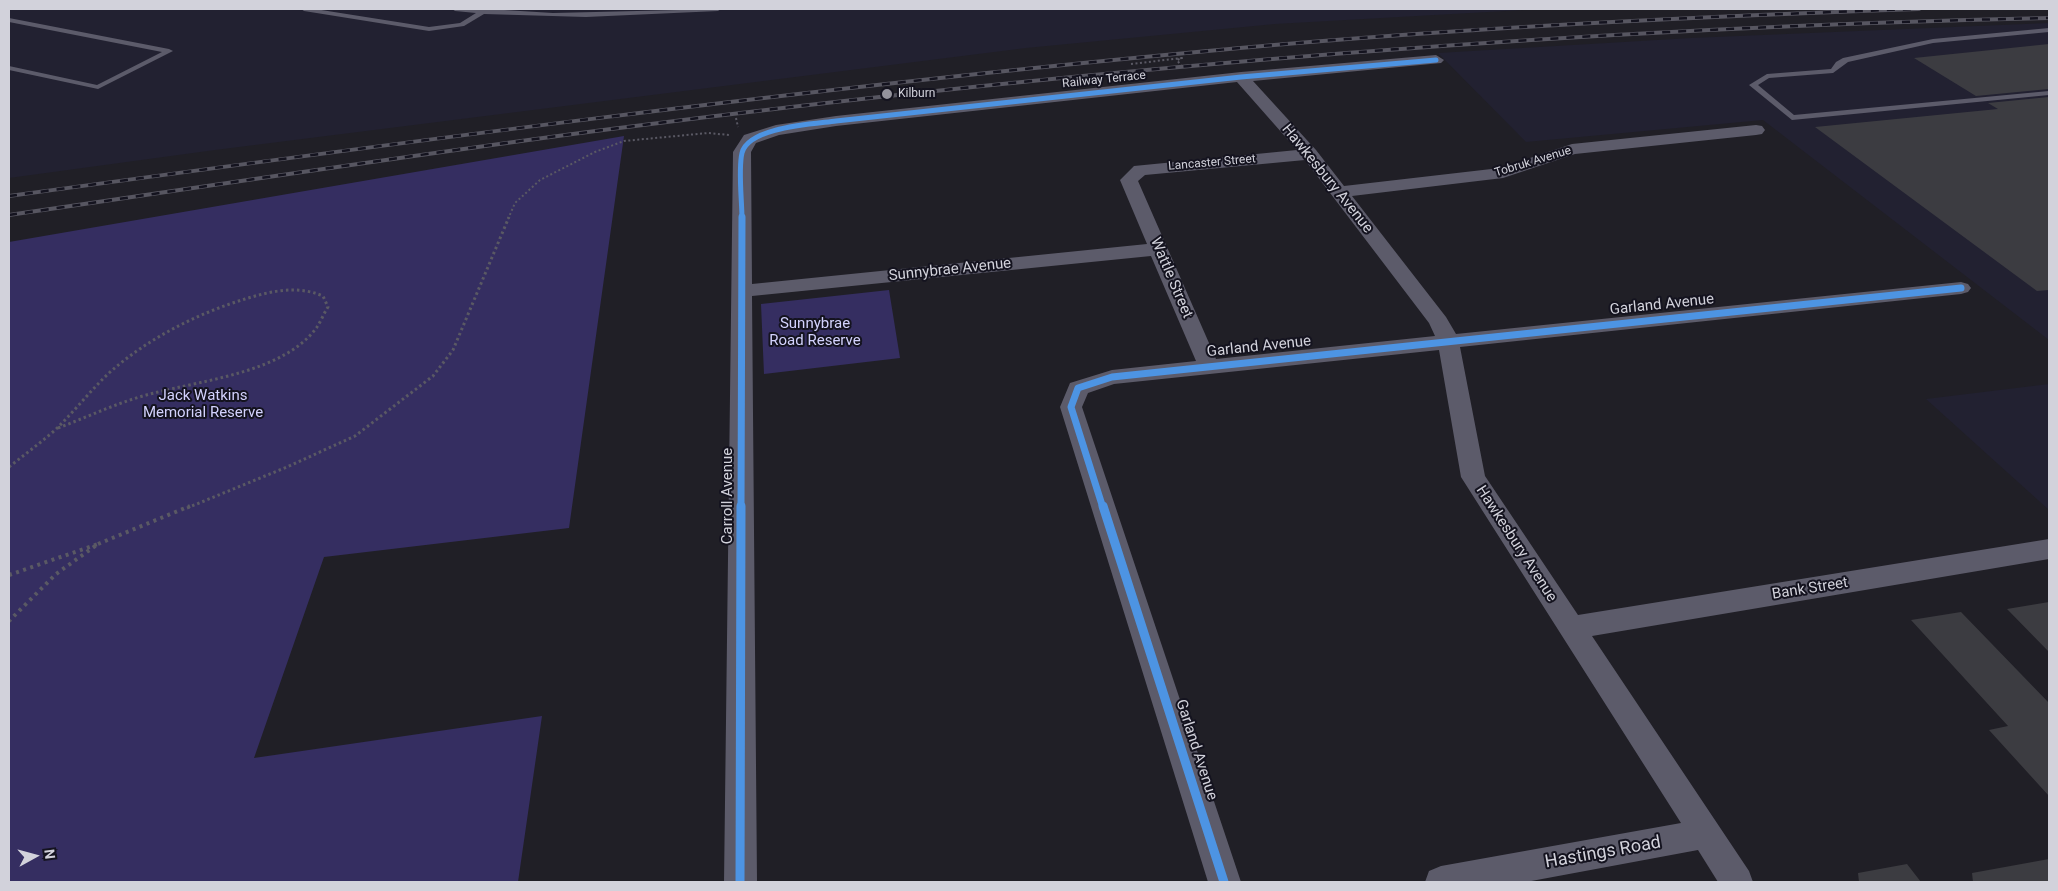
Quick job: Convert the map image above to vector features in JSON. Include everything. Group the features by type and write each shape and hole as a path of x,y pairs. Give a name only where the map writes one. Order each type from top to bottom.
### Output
{"street":[{"name":"Railway Terrace","path":"776,130 845,120 1191,82 1436,60"},
{"name":"Hawkesbury Avenue","path":"1240,77 1310,154 1439,322 1448,340 1473,477 1737,882"},
{"name":"Carroll Avenue","path":"740,882 742,152 750,139 776,130"},
{"name":"Tobruk Avenue","path":"1340,192 1503,173 1572,149 1756,130"},
{"name":"Lancaster Street","path":"1132,190 1129,180 1140,170 1310,154"},
{"name":"Wattle Street","path":"1132,190 1209,367"},
{"name":"Sunnybrae Avenue","path":"743,291 1158,249"},
{"name":"Garland Avenue","path":"1224,882 1070,407 1078,388 1112,377 1448,340 1961,288"},
{"name":"Bank Street","path":"1570,628 2049,549"},
{"name":"Hastings Road","path":"1441,882 1706,834"}],"lane":[{"path":"304,9 429,29 462,25 485,10"},
{"path":"455,9 619,15 718,9"},
{"path":"9,20 169,51 98,87 9,68"},
{"path":"2049,30 1933,41 1846,60 1833,71 1767,76 1753,85 1792,118 2049,93"}],"path":[{"path":"1131,64 1182,58 1177,60 1191,82"},
{"path":"9,575 98,544 287,468 355,436 433,376 453,350 515,203 540,180 595,152 624,141 708,133 722,134"},
{"path":"9,467 58,428 114,369 156,338 199,315 242,300 292,289 310,290 323,296 328,307 323,320 313,333 276,357 226,378 153,394 58,428"},
{"path":"9,621 56,574 98,544"}],"shaded area":[{"path":"9,9 1541,9 1275,24 1026,48 215,150 9,178"},
{"path":"2049,23 2049,340 1763,120 1526,142 1438,53 1691,38"},
{"path":"2049,384 2049,510 1926,399"}],"green space":[{"name":"Jack Watkins Memorial Reserve","path":"624,136 569,528 324,557 254,758 542,716 518,882 9,882 9,242"},
{"name":"Sunnybrae Road Reserve","path":"889,290 900,358 764,374 761,304"}],"building":[{"path":"2049,44 2049,89 1976,96 1914,58"},
{"path":"2049,97 2049,290 2037,291 1815,127 1998,109 1988,103"},
{"path":"2049,602 2049,652 2007,609"},
{"path":"1961,612 2049,703 2049,796 1989,730 2008,726 1911,620"},
{"path":"2049,859 2049,882 1973,882 1972,873"},
{"path":"1907,864 1921,882 1859,882 1858,873"}],"railway":[{"path":"9,196 305,156 750,100 1197,52 1467,30 1648,20 1919,9"},
{"path":"9,215 611,129 969,87 1329,54 1508,41 1869,23 2049,18"}],"cycle path":[{"path":"740,882 742,152 750,139 776,130 836,121 1241,77 1436,60"},
{"path":"1224,882 1071,407 1078,388 1112,377 1961,288"}],"place":[{"name":"Kilburn","path":"887,94"}]}
